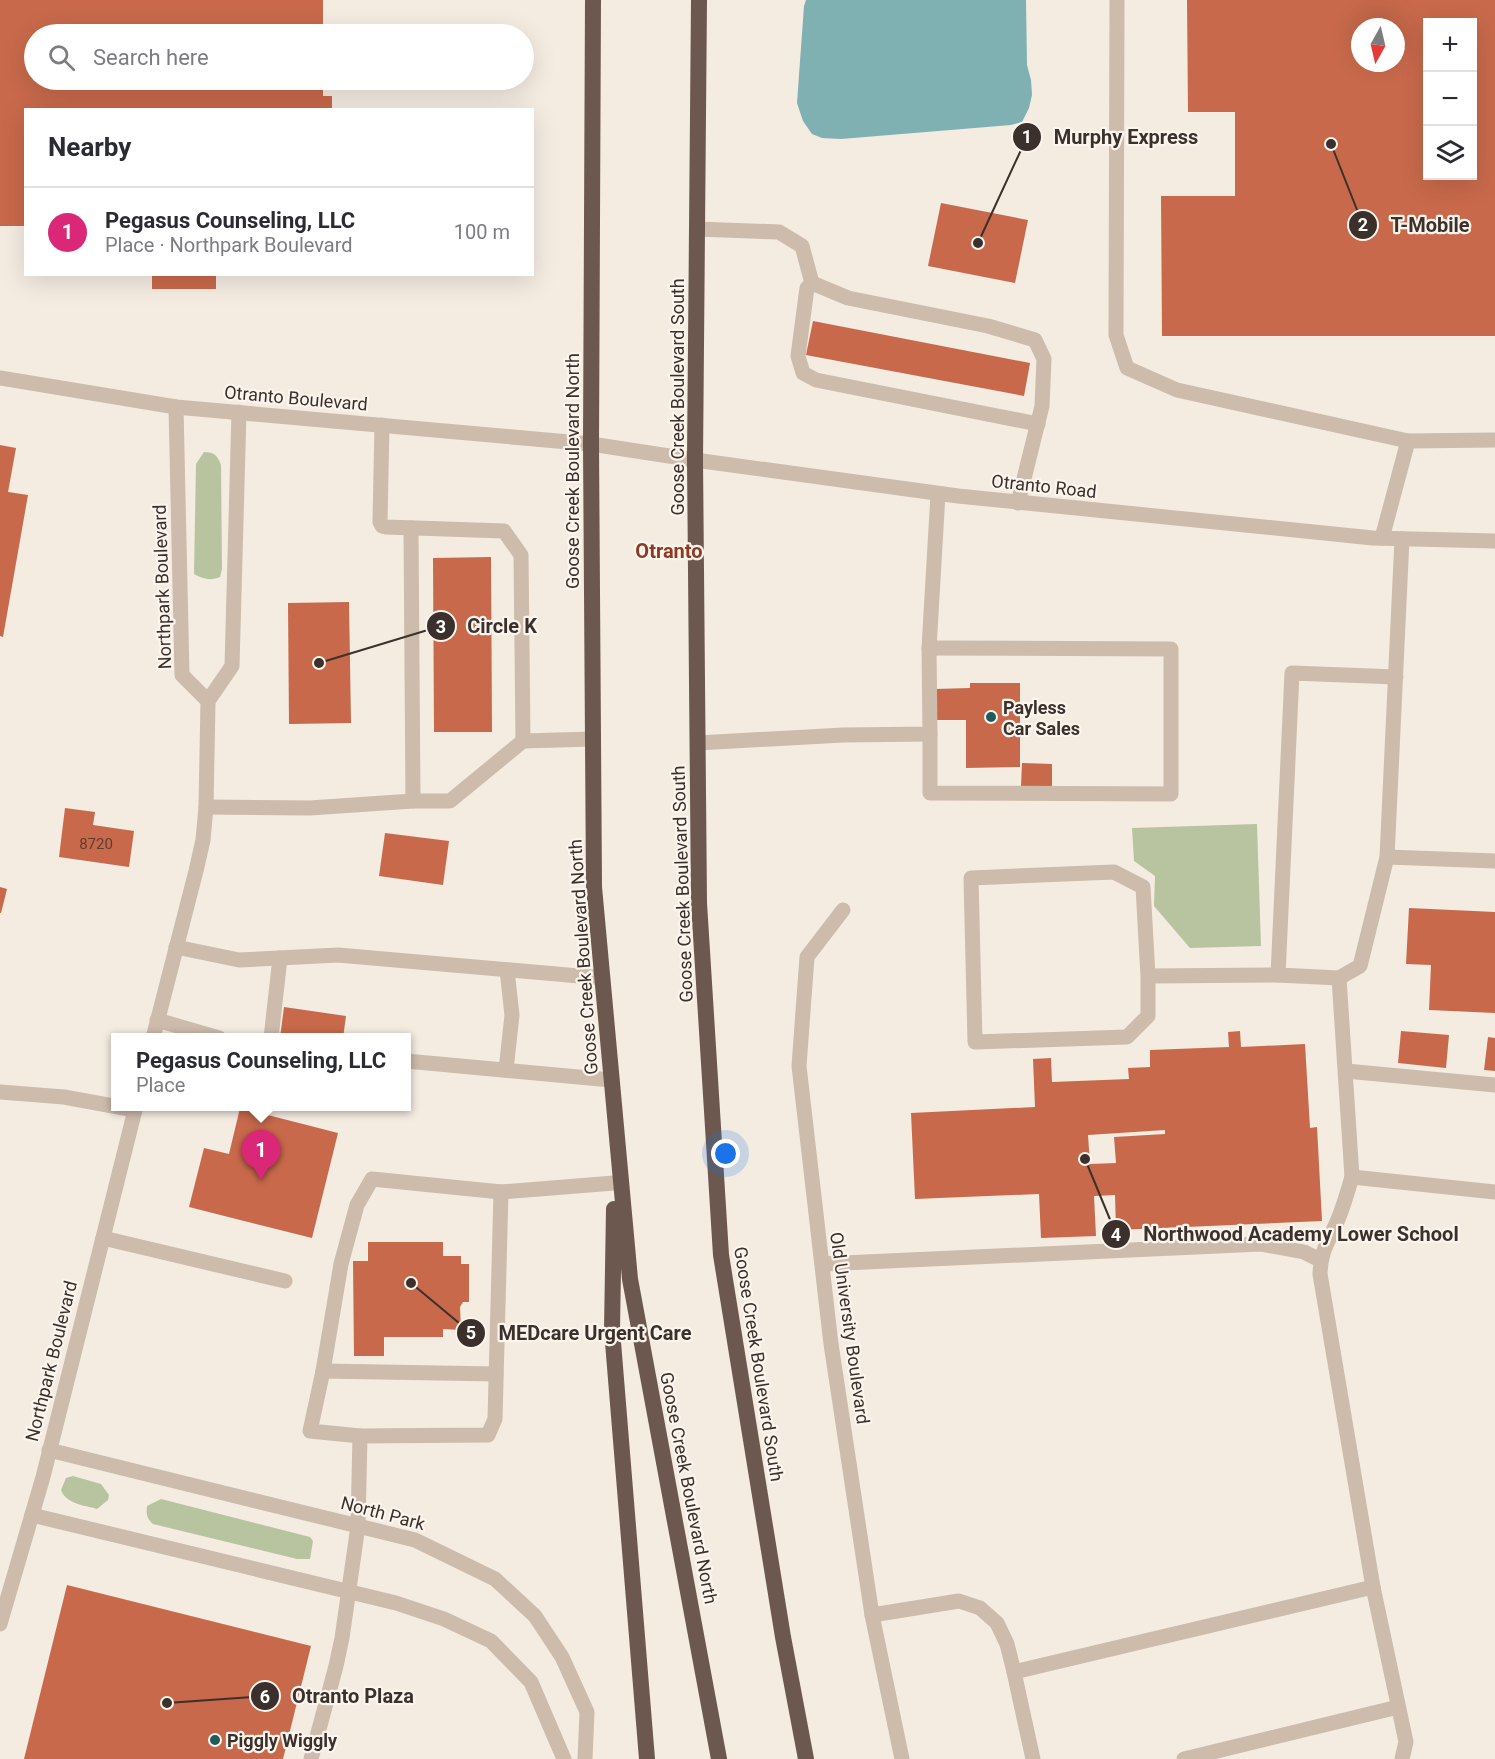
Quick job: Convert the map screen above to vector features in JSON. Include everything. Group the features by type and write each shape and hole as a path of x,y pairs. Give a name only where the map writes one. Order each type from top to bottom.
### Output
{"highway":[{"name":"Goose Creek Boulevard North","path":"593,0 591,444 594,887 630,1278 719,1759"},
{"name":"Goose Creek Boulevard South","path":"699,0 695,460 699,903 721,1255 783,1637 806,1759"},
{"path":"615,1118 612,1330 647,1759"}],"street":[{"path":"1117,0 1116,335 1127,368 1178,390 1408,441 1495,440"},
{"path":"697,229 778,232 802,246 812,283"},
{"path":"812,283 848,298 988,326 1035,340 1044,359 1042,406 1018,503"},
{"path":"812,283 807,288 798,356 803,373 816,380 1038,424"},
{"name":"Otranto Boulevard","path":"0,378 176,407 591,444"},
{"name":"Northpark Boulevard","path":"176,407 182,675 208,701"},
{"path":"154,1033 203,840 206,807 208,701 232,666 239,412"},
{"path":"382,425 380,522 382,526 504,531 520,555 523,741"},
{"path":"1382,538 1408,441"},
{"name":"Otranto Road","path":"591,444 938,494 1018,503 1382,538 1495,541"},
{"path":"929,648 1171,649 1171,794 930,793 929,648 938,494"},
{"path":"411,528 413,801"},
{"path":"1148,976 1278,975 1339,978 1360,966 1387,857 1402,539"},
{"path":"1278,975 1292,673 1396,677"},
{"path":"698,743 843,735 930,734"},
{"path":"206,807 310,808 413,801 450,801 523,741 593,739"},
{"path":"1387,857 1495,861"},
{"path":"1114,872 1143,887 1148,976 1148,1016 1127,1037 975,1042 971,878 1114,872"},
{"name":"Old University Boulevard","path":"843,910 807,957 799,1066 831,1344 872,1615 902,1759"},
{"path":"176,947 239,960 338,955 602,978"},
{"path":"272,1033 280,958"},
{"path":"506,1070 512,1015 507,970"},
{"path":"1339,978 1352,1178 1336,1224 1320,1260 1322,1292 1373,1587 1406,1742 1402,1759"},
{"path":"157,1020 202,1033"},
{"path":"411,1062 611,1080"},
{"path":"1346,1071 1495,1086"},
{"path":"0,1092 64,1097 111,1104"},
{"name":"Northpark Boulevard","path":"0,1624 32,1515 134,1111"},
{"path":"1352,1178 1495,1192"},
{"path":"501,1192 495,1419 488,1435 360,1436 310,1431 323,1371 341,1264 357,1205 372,1179 501,1192 614,1184"},
{"path":"103,1238 285,1281"},
{"path":"822,1264 1261,1244 1304,1252 1320,1260"},
{"path":"323,1371 496,1374"},
{"path":"311,1759 336,1666 349,1592 358,1526 360,1436"},
{"name":"North Park","path":"49,1450 416,1540 495,1579 535,1616 562,1657 587,1712 585,1759"},
{"path":"32,1515 396,1603 444,1619 491,1641 531,1683 564,1759"},
{"path":"1014,1672 1373,1587"},
{"path":"872,1615 959,1601 980,1608 997,1623 1014,1672 1033,1759"},
{"path":"1184,1759 1398,1707"}],"green space":[{"path":"204,452 215,455 221,465 222,569 220,577 210,579 194,574 196,464"},
{"path":"1257,824 1261,946 1190,948 1154,906 1155,876 1134,861 1132,828"},
{"path":"73,1476 101,1484 109,1495 108,1500 97,1509 67,1498 61,1490 66,1478"},
{"path":"161,1499 310,1537 313,1541 310,1559 297,1559 153,1524 147,1516 147,1506"}],"water":[{"path":"806,0 1026,0 1027,65 1032,95 1022,122 1011,125 841,139 822,138 812,134 803,121 797,103"}],"building":[{"path":"0,0 323,0 323,24 24,24 24,90 323,90 323,96 332,96 332,108 24,108 24,226 0,226"},
{"path":"1187,0 1495,0 1495,336 1162,336 1161,196 1235,196 1235,112 1188,112"},
{"path":"941,203 1028,220 1015,283 928,266"},
{"path":"152,276 216,276 216,289 152,289"},
{"path":"813,321 1030,363 1024,396 806,355"},
{"path":"0,445 16,448 8,492 28,495 3,637 0,636"},
{"path":"491,557 492,732 434,732 433,558"},
{"path":"349,602 351,723 289,724 288,603"},
{"path":"970,683 1020,683 1020,767 966,768 966,720 936,720 935,689 970,688"},
{"path":"1022,763 1052,764 1052,788 1021,786"},
{"path":"65,808 95,812 93,825 134,831 129,867 59,857"},
{"path":"385,833 449,841 443,885 379,876"},
{"path":"0,887 7,889 1,913 0,913"},
{"path":"1409,908 1495,912 1495,1013 1429,1010 1431,965 1406,964"},
{"path":"284,1007 346,1016 344,1033 281,1033"},
{"path":"1240,1031 1241,1047 1305,1044 1310,1128 1317,1127 1322,1221 1116,1230 1115,1195 1094,1196 1096,1236 1041,1238 1039,1194 915,1199 911,1113 1035,1107 1033,1059 1051,1058 1052,1082 1129,1079 1128,1068 1150,1067 1150,1050 1229,1047 1228,1032","holes":["1165,1130 1165,1134 1114,1137 1116,1163 1090,1164 1088,1135"]},
{"path":"1401,1031 1449,1035 1446,1068 1398,1063"},
{"path":"1488,1037 1495,1038 1495,1071 1484,1070"},
{"path":"239,1111 252,1111 338,1133 312,1238 189,1207 204,1148 229,1154"},
{"path":"368,1242 443,1242 443,1256 461,1256 461,1264 469,1264 469,1302 463,1302 460,1307 461,1330 443,1329 443,1337 384,1337 384,1356 354,1356 353,1261 368,1261"},
{"path":"67,1585 311,1646 283,1759 24,1759"}],"place":[{"name":"T-Mobile","path":"1331,144"},
{"name":"Murphy Express","path":"978,243"},
{"name":"Circle K","path":"319,663"},
{"name":"Payless Car Sales","path":"991,717"},
{"name":"Northwood Academy Lower School","path":"1085,1159"},
{"name":"Pegasus Counseling, LLC","path":"261,1180"},
{"name":"MEDcare Urgent Care","path":"411,1283"},
{"name":"Otranto Plaza","path":"167,1703"},
{"name":"Piggly Wiggly","path":"215,1740"}],"district":[{"name":"Otranto","path":"669,551"}]}
